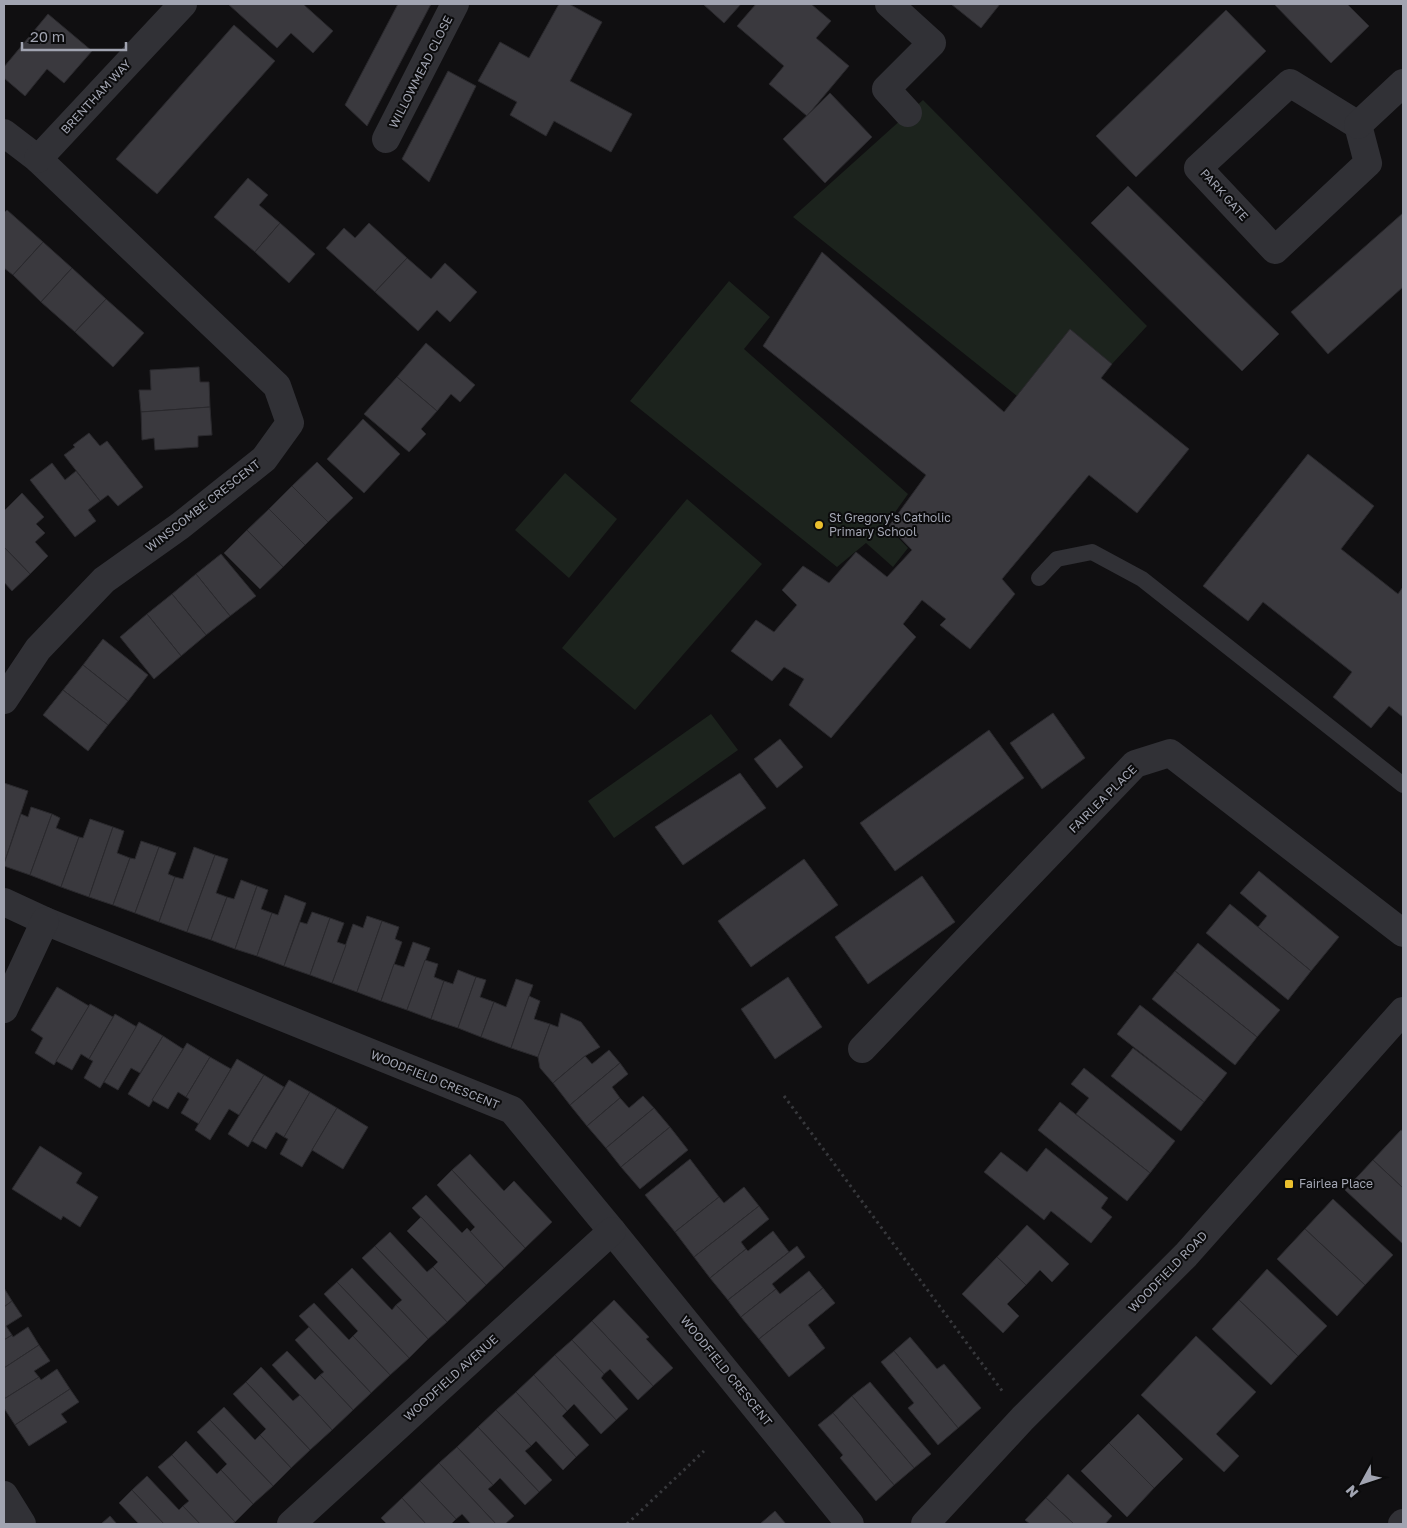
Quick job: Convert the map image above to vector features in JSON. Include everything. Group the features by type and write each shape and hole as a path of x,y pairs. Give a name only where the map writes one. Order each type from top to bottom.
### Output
{"street":[{"name":"BRENTHAM WAY","path":"38,160 183,4"},
{"name":"WILLOWMEAD CLOSE","path":"386,140 455,4"},
{"path":"888,4 932,43 886,89 908,113"},
{"name":"PARK GATE","path":"1290,83 1358,125 1368,163 1275,250 1198,168 1290,83"},
{"path":"1358,125 1403,83"},
{"path":"4,133 38,160"},
{"name":"WINSCOMBE CRESCENT","path":"4,700 38,649 104,580 180,526 264,459 290,423 277,386 38,160"},
{"name":"FAIRLEA PLACE","path":"862,1049 1135,764 1170,753 1403,933"},
{"name":"WOODFIELD CRESCENT","path":"4,902 45,922 512,1110 850,1524"},
{"path":"4,1009 45,922"},
{"name":"WOODFIELD ROAD","path":"925,1524 1023,1418 1186,1255 1403,1012"},
{"name":"WOODFIELD AVENUE","path":"291,1524 612,1231"},
{"path":"4,1495 22,1524"}],"lane":[{"path":"1039,578 1058,559 1092,552 1142,579 1403,784"}],"path":[{"path":"784,1096 1023,1418"},
{"path":"627,1524 704,1451"}],"shaded area":[{"path":"923,100 1147,326 1112,364 1070,330 1017,396 793,217"},
{"path":"729,281 770,317 744,349 908,494 886,525 908,548 893,567 866,543 837,567 630,401"},
{"path":"565,473 617,519 569,578 515,530"},
{"path":"687,499 762,564 635,710 562,648"},
{"path":"711,714 738,750 614,838 588,801"}],"building":[{"path":"228,4 303,4 333,31 313,53 291,33 277,48"},
{"path":"398,4 431,4 367,126 345,105"},
{"path":"559,4 569,4 602,22 570,81 632,114 611,152 554,121 546,136 510,115 517,102 478,81 500,42 529,58"},
{"path":"703,4 741,4 724,23"},
{"path":"756,4 811,4 831,21 816,38 849,66 807,116 769,84 784,66 737,26"},
{"path":"951,4 1000,4 981,28"},
{"path":"1274,4 1347,4 1369,26 1331,63"},
{"path":"1226,10 1266,51 1136,177 1096,136"},
{"path":"48,14 92,51 64,83 47,69 25,96 4,78 4,67"},
{"path":"234,25 275,61 157,194 116,159"},
{"path":"448,71 476,86 429,182 402,159"},
{"path":"830,93 872,137 825,183 783,139"},
{"path":"248,178 268,195 259,205 280,223 255,252 214,217"},
{"path":"1128,186 1279,334 1242,371 1091,223"},
{"path":"7,210 43,242 13,275 4,268 4,213"},
{"path":"1403,213 1403,287 1328,354 1291,312"},
{"path":"280,223 315,254 289,283 255,252"},
{"path":"369,223 407,258 375,292 326,248 344,228 355,238"},
{"path":"43,242 72,268 41,302 13,275"},
{"path":"822,252 1004,412 1070,329 1112,364 1101,378 1189,449 1137,513 1089,475 1002,579 1015,594 970,649 940,625 946,619 922,600 903,624 916,637 831,738 789,705 804,679 784,667 772,681 731,651 756,620 774,632 797,605 782,590 803,566 829,583 856,552 887,577 912,550 889,526 926,475 763,346"},
{"path":"407,258 431,279 445,263 477,292 450,322 437,310 418,331 375,292"},
{"path":"72,268 106,299 75,332 41,302"},
{"path":"106,299 144,333 113,367 75,332"},
{"path":"426,343 475,385 460,402 451,394 437,411 397,377"},
{"path":"199,367 200,382 209,382 210,407 141,412 139,390 151,390 150,370"},
{"path":"397,377 437,411 421,429 426,434 409,452 364,414"},
{"path":"210,407 212,435 198,436 198,447 155,450 154,438 142,440 141,412"},
{"path":"363,419 400,454 364,493 327,459"},
{"path":"89,433 100,446 107,441 143,487 118,506 108,495 100,501 64,455 75,447 73,445"},
{"path":"1308,454 1374,506 1341,549 1398,594 1403,587 1403,717 1389,706 1371,728 1333,697 1352,672 1263,602 1248,621 1203,586"},
{"path":"317,462 353,498 328,522 292,486"},
{"path":"52,463 65,480 76,471 100,501 88,510 96,521 75,537 30,480"},
{"path":"292,486 328,522 305,545 269,509"},
{"path":"22,493 44,517 36,524 45,533 35,542 48,556 30,574 4,547 4,511"},
{"path":"269,509 305,545 283,567 247,530"},
{"path":"247,530 283,567 260,589 224,553"},
{"path":"4,547 30,574 12,591 4,582"},
{"path":"221,554 256,596 230,616 196,574"},
{"path":"196,574 230,616 206,635 172,594"},
{"path":"172,594 206,635 181,656 147,614"},
{"path":"147,614 181,656 154,679 120,637"},
{"path":"103,639 148,675 128,701 83,665"},
{"path":"83,665 128,701 108,725 63,690"},
{"path":"63,690 108,725 88,751 43,715"},
{"path":"1053,713 1085,758 1042,789 1010,743"},
{"path":"989,730 1024,778 895,871 860,823"},
{"path":"780,739 803,767 777,788 754,759"},
{"path":"740,773 766,808 683,865 655,827"},
{"path":"4,783 28,791 4,864"},
{"path":"31,807 52,814 30,875 4,866 4,864 21,814 28,817"},
{"path":"52,814 60,818 56,828 79,837 61,887 30,875"},
{"path":"90,819 113,827 89,897 61,887 79,837 83,838"},
{"path":"113,827 124,831 117,853 130,858 113,905 89,897"},
{"path":"141,841 159,847 135,913 113,905 130,858 135,859"},
{"path":"159,847 176,853 168,874 175,877 159,922 135,913"},
{"path":"194,847 215,855 187,932 159,922 175,877 183,879"},
{"path":"215,855 228,859 216,893 227,897 211,940 187,932"},
{"path":"804,859 838,905 751,967 718,921"},
{"path":"1259,871 1339,937 1311,971 1258,927 1267,916 1240,893"},
{"path":"922,876 955,922 868,984 835,937"},
{"path":"241,880 257,886 235,949 211,940 227,897 234,899"},
{"path":"257,886 268,890 261,909 272,913 257,956 235,949"},
{"path":"285,895 306,903 284,966 257,956 272,913 278,915"},
{"path":"1230,904 1311,971 1288,1000 1206,933"},
{"path":"312,912 330,918 310,975 284,966 300,922 307,924"},
{"path":"367,916 382,921 357,992 332,983 353,924 363,928"},
{"path":"330,918 344,923 337,942 346,945 332,983 310,975"},
{"path":"382,921 399,927 395,939 402,942 381,1001 357,992"},
{"path":"413,942 430,948 407,1010 381,1001 394,964 404,967"},
{"path":"1198,943 1280,1010 1257,1037 1175,971"},
{"path":"425,960 438,964 434,977 444,981 431,1019 407,1010"},
{"path":"458,970 476,977 458,1028 431,1019 444,981 453,984"},
{"path":"1175,971 1257,1037 1235,1065 1152,999"},
{"path":"476,977 486,980 480,997 494,1002 481,1037 458,1028"},
{"path":"788,977 822,1027 775,1059 741,1009"},
{"path":"516,979 533,985 511,1048 481,1037 494,1002 506,1007"},
{"path":"57,987 89,1006 54,1065 35,1053 43,1038 31,1030"},
{"path":"529,996 540,1001 534,1019 550,1024 538,1057 511,1048"},
{"path":"90,1004 113,1017 89,1059 81,1054 72,1070 56,1061"},
{"path":"1140,1005 1227,1073 1204,1102 1117,1034"},
{"path":"561,1013 581,1022 600,1047 585,1056 553,1083 540,1068 538,1057 550,1024 558,1027"},
{"path":"115,1014 137,1027 100,1088 84,1078 93,1061 89,1059"},
{"path":"139,1022 163,1036 140,1073 131,1068 118,1090 104,1082"},
{"path":"163,1036 183,1049 149,1107 128,1094"},
{"path":"187,1043 210,1057 186,1097 178,1092 168,1109 152,1100"},
{"path":"1133,1048 1204,1102 1181,1131 1111,1076"},
{"path":"609,1050 620,1063 570,1105 553,1083 585,1056 592,1064"},
{"path":"210,1057 231,1069 199,1124 181,1113 189,1099 186,1097"},
{"path":"237,1059 264,1075 239,1115 229,1109 210,1140 195,1130"},
{"path":"620,1063 628,1074 612,1087 620,1098 587,1126 570,1105"},
{"path":"1084,1068 1175,1141 1150,1173 1076,1114 1089,1098 1071,1084"},
{"path":"264,1075 284,1087 248,1147 228,1134"},
{"path":"289,1080 310,1092 284,1137 276,1132 266,1149 252,1141"},
{"path":"310,1092 337,1108 302,1167 280,1154 288,1139 284,1137"},
{"path":"643,1096 654,1108 606,1148 587,1126 620,1098 629,1108"},
{"path":"1060,1102 1150,1173 1127,1201 1038,1130"},
{"path":"337,1108 368,1127 343,1169 312,1150"},
{"path":"654,1108 670,1127 621,1167 606,1148"},
{"path":"670,1127 688,1150 640,1189 621,1167"},
{"path":"1401,1130 1403,1131 1403,1188 1373,1160"},
{"path":"40,1146 82,1173 76,1183 98,1197 80,1227 63,1216 61,1220 12,1189"},
{"path":"1046,1148 1108,1198 1101,1208 1112,1217 1091,1243 1051,1211 1044,1220 984,1172 1001,1152 1027,1172"},
{"path":"470,1154 504,1191 514,1181 552,1222 525,1248 452,1170"},
{"path":"690,1159 719,1197 675,1232 645,1195"},
{"path":"1373,1160 1403,1188 1403,1244 1345,1190"},
{"path":"452,1170 525,1248 504,1268 470,1232 475,1227 437,1185"},
{"path":"744,1187 759,1206 694,1257 675,1232 719,1197 724,1203"},
{"path":"426,1195 462,1233 467,1228 504,1268 486,1285 412,1208"},
{"path":"1333,1199 1393,1255 1365,1285 1305,1229"},
{"path":"759,1206 769,1219 741,1242 746,1249 710,1278 694,1257"},
{"path":"421,1217 486,1285 467,1303 433,1267 438,1262 407,1231"},
{"path":"1027,1225 1069,1264 1052,1282 1040,1270 1026,1285 997,1257"},
{"path":"1305,1229 1365,1285 1337,1316 1277,1259"},
{"path":"773,1231 789,1252 728,1300 710,1278 746,1249 748,1251"},
{"path":"390,1232 427,1272 433,1267 467,1303 447,1322 375,1246"},
{"path":"375,1246 447,1322 428,1339 396,1305 402,1300 362,1258"},
{"path":"797,1246 805,1257 772,1284 776,1289 741,1317 728,1300"},
{"path":"997,1257 1026,1285 1007,1304 1019,1316 1003,1333 962,1294"},
{"path":"352,1268 392,1310 396,1305 428,1339 409,1358 337,1282"},
{"path":"1267,1269 1327,1326 1298,1356 1239,1300"},
{"path":"809,1271 823,1288 759,1339 741,1317 776,1289 780,1294"},
{"path":"337,1282 409,1358 390,1375 353,1336 358,1331 324,1294"},
{"path":"4,1288 12,1301 4,1307"},
{"path":"823,1288 835,1303 808,1325 825,1348 789,1377 759,1339"},
{"path":"614,1300 649,1337 646,1339 673,1368 653,1386 592,1321"},
{"path":"1239,1300 1298,1356 1271,1385 1212,1329"},
{"path":"12,1301 22,1316 6,1326 12,1335 4,1340 4,1307"},
{"path":"314,1303 349,1340 353,1336 390,1375 371,1393 299,1316"},
{"path":"592,1321 653,1386 638,1400 610,1369 604,1374 572,1340"},
{"path":"28,1327 39,1345 4,1368 4,1340 12,1335 13,1337"},
{"path":"309,1327 371,1393 353,1410 320,1375 324,1372 295,1340"},
{"path":"1196,1336 1256,1392 1216,1434 1239,1456 1224,1472 1141,1395"},
{"path":"910,1337 937,1369 944,1364 981,1408 958,1428 894,1351"},
{"path":"572,1340 604,1374 601,1378 628,1409 616,1420 555,1355"},
{"path":"39,1345 50,1361 34,1371 39,1377 4,1399 4,1368"},
{"path":"287,1351 315,1380 320,1375 353,1410 332,1430 272,1365"},
{"path":"894,1351 958,1428 938,1445 908,1408 914,1403 881,1362"},
{"path":"555,1355 616,1420 601,1434 574,1404 567,1411 534,1375"},
{"path":"261,1367 293,1401 300,1395 332,1430 310,1450 246,1382"},
{"path":"57,1369 70,1389 15,1425 4,1408 4,1399 39,1377 41,1380"},
{"path":"534,1375 567,1411 562,1416 589,1445 576,1457 516,1392"},
{"path":"246,1382 310,1450 291,1468 260,1435 266,1429 233,1394"},
{"path":"870,1382 931,1454 914,1468 852,1396"},
{"path":"70,1389 79,1402 61,1414 67,1422 29,1446 15,1425"},
{"path":"516,1392 576,1457 563,1470 536,1441 531,1446 496,1410"},
{"path":"852,1396 914,1468 894,1485 833,1413"},
{"path":"224,1407 255,1440 260,1435 291,1468 273,1486 210,1420"},
{"path":"496,1410 531,1446 525,1451 552,1480 539,1492 478,1427"},
{"path":"833,1413 894,1485 876,1501 840,1458 843,1455 818,1425"},
{"path":"1138,1414 1183,1459 1154,1488 1109,1443"},
{"path":"210,1420 273,1486 253,1504 221,1470 227,1464 197,1432"},
{"path":"478,1427 539,1492 525,1505 500,1478 493,1485 457,1447"},
{"path":"186,1441 217,1474 221,1470 253,1504 235,1522 172,1455"},
{"path":"1109,1443 1154,1488 1127,1517 1081,1471"},
{"path":"457,1447 493,1485 488,1489 514,1516 505,1524 496,1524 439,1463"},
{"path":"172,1455 235,1522 232,1524 200,1524 183,1506 189,1501 158,1467"},
{"path":"439,1463 496,1524 471,1524 462,1514 456,1519 420,1481"},
{"path":"1068,1474 1112,1516 1105,1524 1074,1524 1046,1498"},
{"path":"147,1476 179,1510 183,1506 200,1524 164,1524 132,1490"},
{"path":"420,1481 456,1519 451,1524 426,1524 402,1498"},
{"path":"132,1490 164,1524 139,1524 119,1503"},
{"path":"402,1498 426,1524 387,1524 381,1518"},
{"path":"1046,1498 1074,1524 1030,1524 1025,1520"},
{"path":"775,1511 786,1524 760,1524"},
{"path":"110,1516 117,1524 101,1524"}],"place":[{"name":"St Gregory's Catholic Primary School","path":"819,525"},
{"name":"Fairlea Place","path":"1289,1184"}]}
